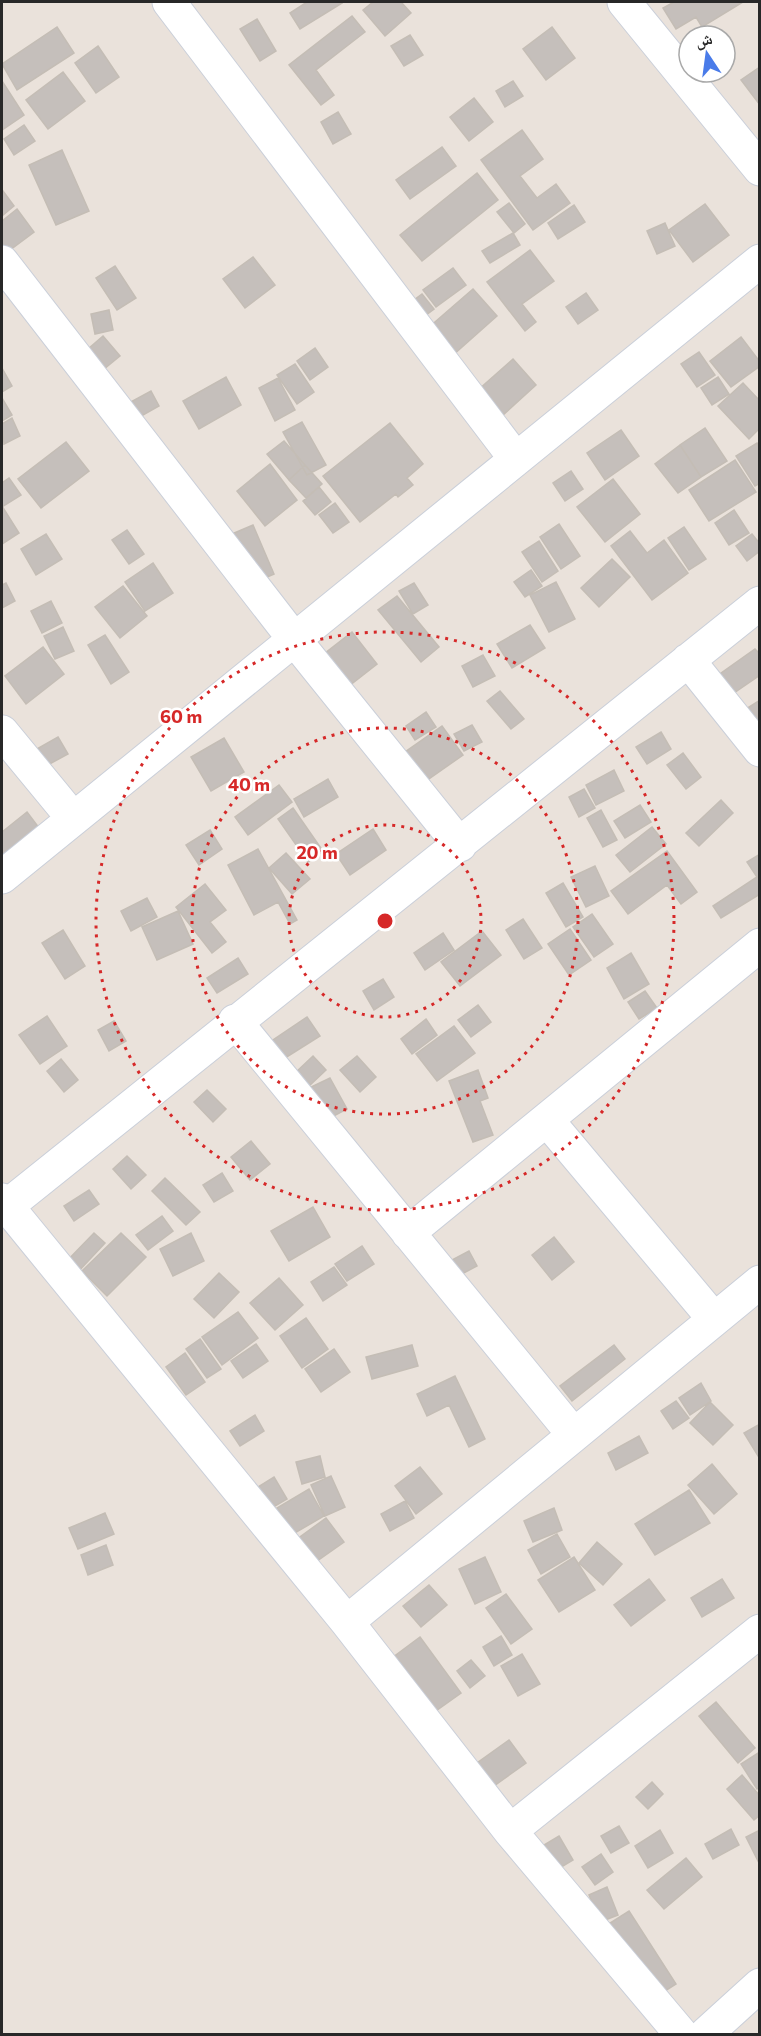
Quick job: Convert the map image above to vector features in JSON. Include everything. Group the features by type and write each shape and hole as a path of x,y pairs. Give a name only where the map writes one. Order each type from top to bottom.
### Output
{"street":[{"path":"169,2 515,458"},
{"path":"624,2 759,169"},
{"path":"2,877 72,817 759,261"},
{"path":"2,262 294,639 460,845"},
{"path":"681,2034 510,1831 347,1622 3,1205 460,845 759,603"},
{"path":"688,660 759,750"},
{"path":"2,732 72,817"},
{"path":"408,1233 759,945"},
{"path":"235,1021 574,1435"},
{"path":"547,1120 714,1319"},
{"path":"347,1622 759,1282"},
{"path":"510,1831 759,1631"},
{"path":"706,2034 759,1985"}],"building":[{"path":"307,2 342,3 300,29 290,13"},
{"path":"373,2 401,2 411,13 385,36 363,10"},
{"path":"674,2 743,2 707,24 700,24 696,17 684,24 677,24 676,29 663,8"},
{"path":"352,16 365,32 316,70 334,95 321,105 289,65"},
{"path":"257,19 276,51 260,61 240,29"},
{"path":"57,27 74,53 17,90 2,64"},
{"path":"552,27 575,58 546,80 523,49"},
{"path":"410,35 423,55 404,66 391,46"},
{"path":"98,46 119,77 96,93 75,63"},
{"path":"760,67 760,105 741,80"},
{"path":"63,72 85,101 48,129 26,100"},
{"path":"2,81 24,115 2,130"},
{"path":"513,81 523,96 505,107 496,91"},
{"path":"474,98 493,122 469,141 450,117"},
{"path":"338,112 351,134 333,144 321,122"},
{"path":"24,125 35,141 14,155 4,139"},
{"path":"522,130 543,159 520,176 537,198 556,184 570,203 533,230 481,160"},
{"path":"442,147 456,166 410,199 396,180"},
{"path":"62,150 89,211 56,225 29,165"},
{"path":"477,173 498,200 422,261 400,235"},
{"path":"2,192 14,206 2,216"},
{"path":"509,203 525,224 514,233 497,212"},
{"path":"705,204 729,235 693,262 669,230"},
{"path":"574,205 585,222 558,239 548,223"},
{"path":"17,209 34,232 2,256 2,221"},
{"path":"665,223 675,246 657,254 647,231"},
{"path":"513,233 520,245 490,263 482,251"},
{"path":"530,250 554,281 522,304 536,322 525,331 487,282"},
{"path":"253,257 275,285 245,308 223,279"},
{"path":"115,266 136,298 117,310 96,278"},
{"path":"453,268 466,285 436,307 423,290"},
{"path":"473,289 497,316 452,356 428,328"},
{"path":"586,293 598,310 578,324 566,307"},
{"path":"422,294 434,309 418,321 406,306"},
{"path":"109,310 113,330 95,334 91,314"},
{"path":"103,336 120,356 98,374 81,355"},
{"path":"741,337 760,362 760,366 731,387 710,361"},
{"path":"315,348 328,367 310,380 297,361"},
{"path":"699,352 715,375 697,387 681,364"},
{"path":"513,359 536,385 502,416 478,390"},
{"path":"295,364 314,392 297,404 277,375"},
{"path":"2,368 12,386 2,392"},
{"path":"226,377 241,405 199,429 183,401"},
{"path":"718,377 729,394 712,405 701,388"},
{"path":"278,378 295,410 275,421 259,388"},
{"path":"743,383 760,401 760,428 749,439 718,406"},
{"path":"151,391 159,406 136,419 127,404"},
{"path":"2,398 12,415 2,421"},
{"path":"12,418 20,436 4,444 2,424"},
{"path":"302,422 326,465 307,475 283,432"},
{"path":"390,423 423,464 407,478 413,485 398,497 396,494 360,522 323,476"},
{"path":"705,428 727,461 701,477 680,445"},
{"path":"621,430 639,456 605,480 587,453"},
{"path":"284,441 305,465 289,480 267,454"},
{"path":"66,442 89,471 41,508 18,479"},
{"path":"757,443 760,448 760,483 755,486 736,456"},
{"path":"680,445 701,477 678,493 655,464"},
{"path":"735,460 756,492 709,521 689,490"},
{"path":"270,464 297,500 265,526 237,491"},
{"path":"305,465 322,484 306,498 289,480"},
{"path":"571,471 583,489 565,501 553,483"},
{"path":"9,478 21,495 2,507 2,483"},
{"path":"613,479 640,514 605,542 577,507"},
{"path":"319,487 331,502 315,515 303,501"},
{"path":"335,503 349,522 333,533 319,515"},
{"path":"2,506 19,533 2,544"},
{"path":"734,510 749,533 729,545 715,523"},
{"path":"559,524 580,556 561,569 540,537"},
{"path":"253,525 274,574 253,583 232,534"},
{"path":"684,527 706,559 689,570 668,538"},
{"path":"127,530 144,554 129,564 112,540"},
{"path":"630,531 647,553 664,540 688,573 652,600 611,546"},
{"path":"46,534 62,559 36,575 21,549"},
{"path":"752,534 760,544 760,551 747,561 736,546"},
{"path":"539,541 558,571 542,582 522,552"},
{"path":"612,559 630,577 599,607 581,588"},
{"path":"153,563 173,593 145,611 125,582"},
{"path":"531,570 542,586 525,597 514,582"},
{"path":"556,582 575,619 549,632 530,595"},
{"path":"6,583 15,601 2,608 2,585"},
{"path":"414,583 428,605 413,614 399,591"},
{"path":"123,586 147,616 120,638 95,607"},
{"path":"397,596 439,647 421,662 378,610"},
{"path":"51,601 62,623 42,633 31,611"},
{"path":"530,625 545,648 512,668 497,644"},
{"path":"63,627 74,651 55,659 44,636"},
{"path":"352,632 377,664 349,686 324,654"},
{"path":"105,635 129,672 111,684 88,645"},
{"path":"43,647 64,674 26,704 5,676"},
{"path":"755,649 760,654 760,675 731,695 717,676"},
{"path":"483,655 495,676 473,687 462,666"},
{"path":"500,691 524,719 511,729 487,701"},
{"path":"760,700 760,727 746,709"},
{"path":"426,712 436,727 415,740 406,726"},
{"path":"472,725 482,742 464,751 454,734"},
{"path":"442,726 463,755 426,781 405,752"},
{"path":"661,732 671,749 647,764 636,747"},
{"path":"58,737 68,754 44,767 35,750"},
{"path":"224,738 244,772 211,791 191,757"},
{"path":"683,753 701,777 686,789 667,765"},
{"path":"614,770 624,791 596,805 586,785"},
{"path":"328,779 338,797 304,817 294,799"},
{"path":"279,785 292,802 248,835 235,817"},
{"path":"584,789 595,808 579,817 569,797"},
{"path":"721,800 733,813 699,846 686,833"},
{"path":"640,805 651,822 625,838 614,821"},
{"path":"293,808 323,851 308,862 278,819"},
{"path":"601,810 617,840 603,847 587,818"},
{"path":"27,812 52,845 2,884 2,832"},
{"path":"652,827 666,844 630,872 616,855"},
{"path":"373,829 386,850 350,875 336,854"},
{"path":"210,830 222,849 199,865 186,845"},
{"path":"258,849 297,920 290,924 278,902 254,915 228,865"},
{"path":"667,851 697,892 681,904 667,885 628,914 611,891"},
{"path":"286,853 310,879 292,894 269,868"},
{"path":"760,854 760,894 721,918 713,906 757,877 747,862"},
{"path":"595,866 609,896 586,907 571,877"},
{"path":"563,883 583,917 566,927 546,893"},
{"path":"205,884 226,910 210,922 226,942 212,953 176,907"},
{"path":"147,898 157,917 131,931 121,911"},
{"path":"178,911 193,944 157,960 142,927"},
{"path":"592,914 613,944 594,957 573,927"},
{"path":"523,919 542,948 524,959 506,930"},
{"path":"570,929 591,960 569,975 548,944"},
{"path":"63,930 85,966 65,979 42,943"},
{"path":"482,931 501,955 460,986 441,962"},
{"path":"443,933 454,950 425,970 414,953"},
{"path":"631,953 649,984 624,999 607,968"},
{"path":"238,958 248,974 217,993 207,978"},
{"path":"383,979 394,997 374,1010 363,991"},
{"path":"645,991 657,1008 639,1019 628,1002"},
{"path":"478,1005 491,1022 471,1037 458,1020"},
{"path":"47,1016 67,1046 40,1064 19,1035"},
{"path":"307,1017 320,1036 282,1060 270,1042"},
{"path":"426,1019 437,1035 412,1054 401,1039"},
{"path":"114,1021 126,1041 109,1051 98,1030"},
{"path":"454,1026 475,1053 437,1081 416,1054"},
{"path":"313,1056 326,1070 307,1088 294,1074"},
{"path":"357,1056 376,1077 360,1092 340,1070"},
{"path":"61,1059 78,1080 64,1092 47,1071"},
{"path":"478,1070 488,1098 480,1101 493,1135 473,1142 449,1081"},
{"path":"330,1078 347,1109 328,1119 311,1087"},
{"path":"207,1090 226,1109 213,1122 194,1102"},
{"path":"251,1141 270,1164 250,1180 231,1157"},
{"path":"127,1156 146,1175 131,1189 113,1169"},
{"path":"222,1173 233,1191 214,1202 203,1185"},
{"path":"165,1178 200,1212 186,1225 152,1191"},
{"path":"89,1190 99,1204 74,1221 64,1206"},
{"path":"313,1207 330,1237 289,1261 271,1231"},
{"path":"162,1216 173,1231 148,1250 136,1235"},
{"path":"94,1233 105,1243 76,1274 64,1264"},
{"path":"121,1233 146,1257 107,1296 82,1271"},
{"path":"191,1233 204,1261 173,1276 160,1249"},
{"path":"554,1237 574,1262 552,1280 532,1255"},
{"path":"362,1246 374,1264 347,1281 335,1264"},
{"path":"469,1251 477,1266 458,1276 450,1261"},
{"path":"334,1267 347,1285 323,1301 311,1282"},
{"path":"219,1273 239,1292 214,1318 194,1299"},
{"path":"279,1278 303,1305 275,1330 250,1303"},
{"path":"238,1312 258,1338 222,1365 202,1337"},
{"path":"306,1318 328,1349 302,1368 280,1336"},
{"path":"200,1339 221,1369 207,1378 186,1349"},
{"path":"256,1344 268,1361 243,1378 231,1361"},
{"path":"412,1345 418,1366 372,1379 366,1357"},
{"path":"614,1345 625,1359 572,1401 560,1386"},
{"path":"334,1349 350,1372 321,1392 305,1369"},
{"path":"185,1353 205,1382 186,1395 166,1367"},
{"path":"455,1376 485,1439 469,1447 449,1405 427,1416 417,1394"},
{"path":"701,1383 711,1401 690,1415 679,1398"},
{"path":"676,1401 689,1418 673,1429 661,1411"},
{"path":"710,1402 733,1425 713,1445 690,1423"},
{"path":"255,1415 264,1431 240,1446 230,1431"},
{"path":"760,1424 760,1459 744,1433"},
{"path":"639,1436 648,1453 616,1470 608,1453"},
{"path":"320,1456 325,1477 302,1484 296,1462"},
{"path":"712,1464 737,1494 714,1514 688,1485"},
{"path":"420,1467 442,1494 416,1514 395,1486"},
{"path":"331,1476 345,1507 325,1516 311,1485"},
{"path":"274,1477 287,1499 270,1509 258,1487"},
{"path":"309,1489 324,1516 293,1534 277,1508"},
{"path":"689,1490 710,1523 655,1555 635,1524"},
{"path":"405,1501 414,1518 390,1531 381,1514"},
{"path":"554,1508 562,1530 533,1542 524,1521"},
{"path":"105,1513 114,1534 78,1549 69,1528"},
{"path":"326,1518 344,1542 310,1566 293,1542"},
{"path":"557,1534 570,1557 541,1574 528,1550"},
{"path":"597,1542 622,1564 603,1585 579,1563"},
{"path":"106,1545 113,1565 88,1575 81,1555"},
{"path":"485,1557 501,1592 475,1604 459,1569"},
{"path":"574,1557 595,1590 559,1612 538,1580"},
{"path":"649,1579 665,1600 631,1626 614,1605"},
{"path":"722,1579 734,1598 702,1617 691,1598"},
{"path":"429,1585 447,1605 421,1627 403,1606"},
{"path":"506,1594 532,1629 511,1644 486,1608"},
{"path":"501,1636 512,1655 494,1666 483,1647"},
{"path":"420,1637 461,1693 433,1713 392,1658"},
{"path":"522,1654 540,1684 518,1696 501,1666"},
{"path":"471,1660 485,1676 470,1688 457,1671"},
{"path":"716,1702 755,1748 738,1763 699,1716"},
{"path":"509,1740 526,1763 494,1786 477,1763"},
{"path":"758,1753 760,1787 757,1789 741,1764"},
{"path":"742,1775 760,1796 760,1815 754,1820 727,1789"},
{"path":"652,1782 663,1794 648,1809 636,1797"},
{"path":"619,1826 629,1843 611,1853 601,1836"},
{"path":"731,1829 739,1845 713,1859 705,1844"},
{"path":"660,1830 673,1853 648,1868 635,1846"},
{"path":"760,1830 760,1865 746,1837"},
{"path":"559,1836 573,1860 558,1869 544,1845"},
{"path":"601,1854 613,1872 595,1885 582,1867"},
{"path":"686,1858 702,1877 664,1909 647,1890"},
{"path":"607,1887 618,1915 600,1922 589,1895"},
{"path":"629,1911 676,1984 654,1998 607,1925"}]}
